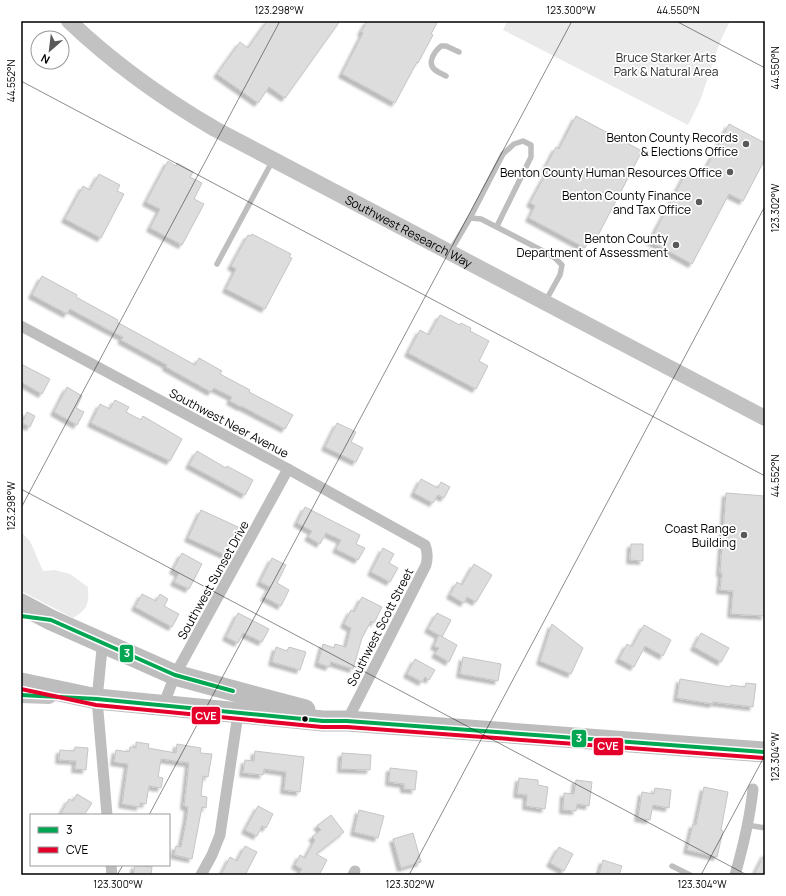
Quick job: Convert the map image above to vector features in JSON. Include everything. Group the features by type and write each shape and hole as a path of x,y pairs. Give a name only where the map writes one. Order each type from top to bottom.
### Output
{"highway":[{"path":"21,604 51,620 175,675 347,720"},
{"path":"21,683 97,699 238,714 323,721 347,720 765,752"}],"street":[{"name":"Southwest Research Way","path":"69,21 110,58 149,88 215,129 765,418"},
{"name":"Southwest Neer Avenue","path":"21,326 288,469 425,545"},
{"name":"Southwest Sunset Drive","path":"163,706 175,675 288,469"},
{"name":"Southwest Scott Street","path":"347,720 426,565 428,559 425,545"},
{"path":"21,616 51,620"},
{"path":"102,643 97,699 107,814"},
{"path":"21,695 97,699"},
{"path":"201,875 212,856 220,835 238,714"},
{"path":"735,875 747,825 753,789"}],"lane":[{"path":"446,76 435,70 432,65 434,54 441,46 446,46 459,52"},
{"path":"450,252 470,218 503,154 514,144 523,141 530,145 531,157 497,226"},
{"path":"217,264 273,159"},
{"path":"470,218 481,219 497,226 555,258 562,265 560,275 545,302"},
{"path":"747,825 765,828"},
{"path":"672,866 690,875"}],"green space":[{"name":"Bruce Starker Arts Park & Natural Area","path":"507,21 730,21 720,42 700,101 688,125 503,30"},
{"path":"21,532 30,541 43,571 55,570 70,574 88,587 88,602 85,609 78,615 73,618 21,591"}],"building":[{"path":"267,21 340,21 285,98 269,87 258,103 217,74 240,42 248,48"},
{"path":"367,21 438,21 431,34 433,35 395,103 342,74 363,33 361,32"},
{"path":"576,116 642,151 596,239 591,236 585,248 529,218 535,206 530,203 547,172 544,170 556,147 559,149"},
{"path":"729,124 765,143 765,159 743,201 729,194 692,264 650,241 687,171 701,178"},
{"path":"168,161 176,166 177,163 193,172 190,177 202,183 194,199 204,204 182,245 150,228 160,209 146,202"},
{"path":"99,174 120,185 117,191 124,194 101,238 65,219 83,186 90,190"},
{"path":"252,234 291,254 289,257 292,258 265,309 226,289 236,269 231,266 248,235 251,236"},
{"path":"42,276 118,320 117,322 195,365 199,358 222,371 220,374 250,390 249,392 293,415 285,429 230,401 232,397 214,388 211,392 166,367 167,365 121,340 123,337 70,309 67,314 32,295"},
{"path":"440,315 460,325 461,323 471,328 470,331 489,341 479,361 488,366 476,389 408,353 420,330 429,335"},
{"path":"21,364 50,379 42,394 21,382"},
{"path":"67,387 82,396 76,408 84,412 77,425 54,412"},
{"path":"115,400 129,407 126,412 141,420 143,416 182,439 170,461 91,423 100,404 110,409"},
{"path":"27,412 35,416 30,427 22,423"},
{"path":"337,423 356,432 351,442 363,448 356,462 325,447"},
{"path":"197,451 226,468 227,466 253,480 245,495 189,465"},
{"path":"421,479 438,488 441,482 450,487 444,498 438,495 433,503 414,493"},
{"name":"Coast Range Building","path":"726,493 765,496 765,616 731,614 733,591 720,590"},
{"path":"305,507 360,535 356,544 365,548 358,560 336,549 341,540 326,533 320,544 308,537 312,531 297,523"},
{"path":"201,510 238,527 225,555 188,538"},
{"path":"631,544 643,544 643,561 630,560"},
{"path":"383,548 394,554 389,563 398,568 390,582 371,572"},
{"path":"182,553 202,564 189,589 174,582 179,573 173,570"},
{"path":"272,558 286,565 277,583 289,590 281,606 264,597 270,587 260,582"},
{"path":"474,564 492,575 476,602 467,597 464,603 450,595 457,582 462,585"},
{"path":"142,594 156,601 160,594 168,599 164,606 179,614 172,627 135,607"},
{"path":"362,597 382,607 374,623 371,621 362,638 353,669 331,662 329,667 318,663 323,644 334,648 335,644 346,647 351,628 344,624 351,610 354,612"},
{"path":"238,613 269,629 262,642 243,633 238,643 226,637"},
{"path":"437,613 451,620 442,637 428,629"},
{"path":"552,624 583,648 571,674 540,661"},
{"path":"644,625 671,640 663,656 645,646 634,667 619,659 627,644 632,647"},
{"path":"701,633 729,648 721,662 694,647"},
{"path":"439,635 457,645 449,662 435,654 439,648 434,646"},
{"path":"276,647 287,651 289,647 306,652 300,670 272,662"},
{"path":"463,657 501,664 498,681 460,674"},
{"path":"415,659 435,670 429,680 425,677 422,682 407,674"},
{"path":"680,679 730,687 731,685 745,687 746,683 756,684 753,707 713,702 713,704 677,698"},
{"path":"136,742 149,744 148,748 176,753 177,744 201,748 200,753 212,754 208,777 203,776 201,796 207,797 206,808 202,807 192,859 174,855 176,846 181,847 187,817 188,807 184,806 189,763 161,759 158,777 163,778 161,788 149,786 146,804 140,803 140,807 122,804 128,764 114,762 116,750 129,752 130,747 136,748"},
{"path":"75,747 88,748 86,770 75,769 76,761 59,760 60,750 74,751"},
{"path":"255,751 304,757 300,792 284,790 286,772 264,769 263,775 243,773 245,760 254,761"},
{"path":"342,753 371,755 370,770 341,769"},
{"path":"390,768 417,771 415,790 404,789 404,784 389,782"},
{"path":"519,778 538,780 538,785 548,787 545,809 526,806 527,795 517,794"},
{"path":"576,780 592,782 589,806 577,804 576,811 563,810 564,793 574,794"},
{"path":"704,787 728,792 721,830 723,831 717,857 687,850 693,824 696,825"},
{"path":"655,788 671,790 669,808 653,805 650,820 638,818 642,792 654,794"},
{"path":"77,794 92,803 85,814 61,814 69,799 73,801"},
{"path":"258,806 273,814 266,828 262,826 257,836 245,830"},
{"path":"359,810 384,816 378,838 354,832"},
{"path":"331,815 344,832 316,854 327,860 319,875 298,875 302,869 295,865 300,855 305,858 315,840 312,837 321,830 317,826"},
{"path":"413,833 421,862 401,868 393,839"},
{"path":"245,846 257,852 245,875 221,875 230,857 237,861"},
{"path":"559,847 573,854 564,871 550,863"},
{"path":"765,853 765,875 754,875"},
{"path":"603,860 622,866 619,875 599,875"},
{"path":"135,866 152,867 151,875 133,875"}],"transit line":[{"name":"3","path":"21,616 51,620 175,675 233,691"},
{"name":"CVE","path":"21,689 96,705 322,727 347,727 765,758"},
{"name":"3","path":"21,695 97,699 323,721 347,721 765,752"}],"place":[{"name":"Benton County Records & Elections Office","path":"746,144"},
{"name":"Benton County Human Resources Office","path":"730,172"},
{"name":"Benton County Finance and Tax Office","path":"699,202"},
{"name":"Benton County Department of Assessment","path":"676,245"},
{"name":"Coast Range Building","path":"744,535"}]}
